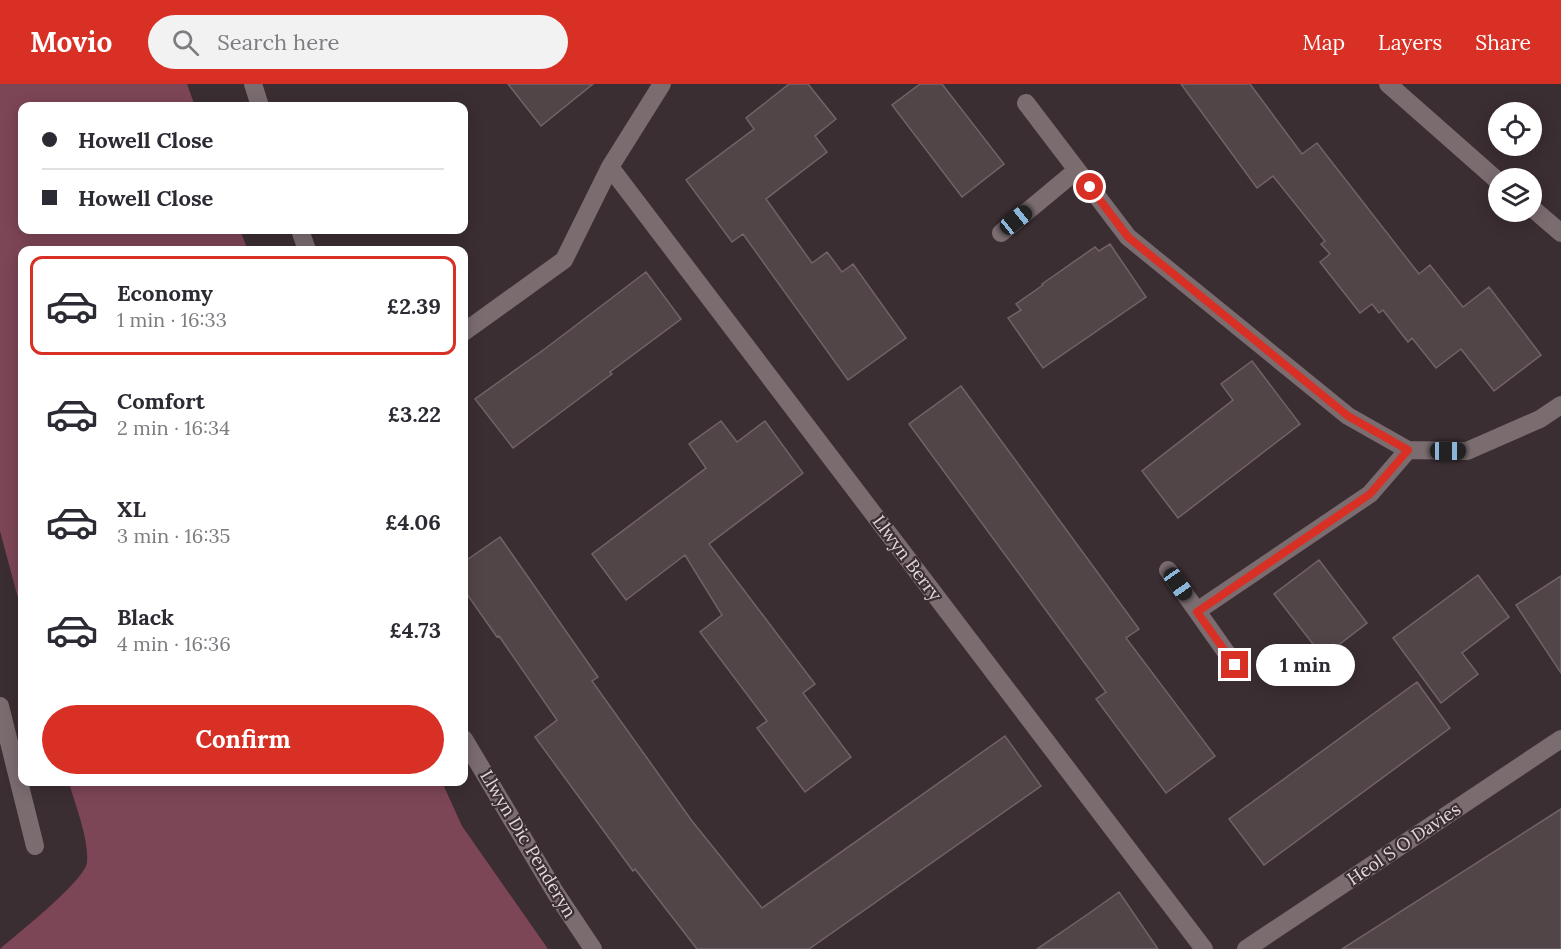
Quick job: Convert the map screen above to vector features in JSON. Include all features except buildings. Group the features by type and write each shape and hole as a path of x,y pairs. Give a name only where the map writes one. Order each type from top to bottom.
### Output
{"street":[{"path":"253,84 259,102"},
{"path":"468,329 564,260 610,167 662,84"},
{"path":"1388,84 1488,172"},
{"path":"1026,103 1128,237 1348,416 1408,450 1467,451 1540,419 1561,405"},
{"name":"Llwyn Berry","path":"610,167 1204,949"},
{"path":"1001,233 1077,170"},
{"path":"1542,217 1561,233"},
{"path":"1197,612 1370,494 1408,450"},
{"path":"1168,570 1235,665"},
{"path":"0,706 18,778"},
{"name":"Heol S O Davies","path":"1246,949 1561,739"},
{"name":"Llwyn Dic Penderyn","path":"468,746 555,892 593,949"},
{"path":"20,786 35,846"}],"shaded area":[{"path":"0,84 187,84 194,102 18,102 18,234 242,234 246,246 18,246 18,598 0,531"},
{"path":"70,786 444,786 462,826 548,949 0,949 64,893 84,870 87,853"}],"route":[{"path":"1090,187 1128,237 1348,416 1408,450 1370,494 1197,612 1235,665"}]}
